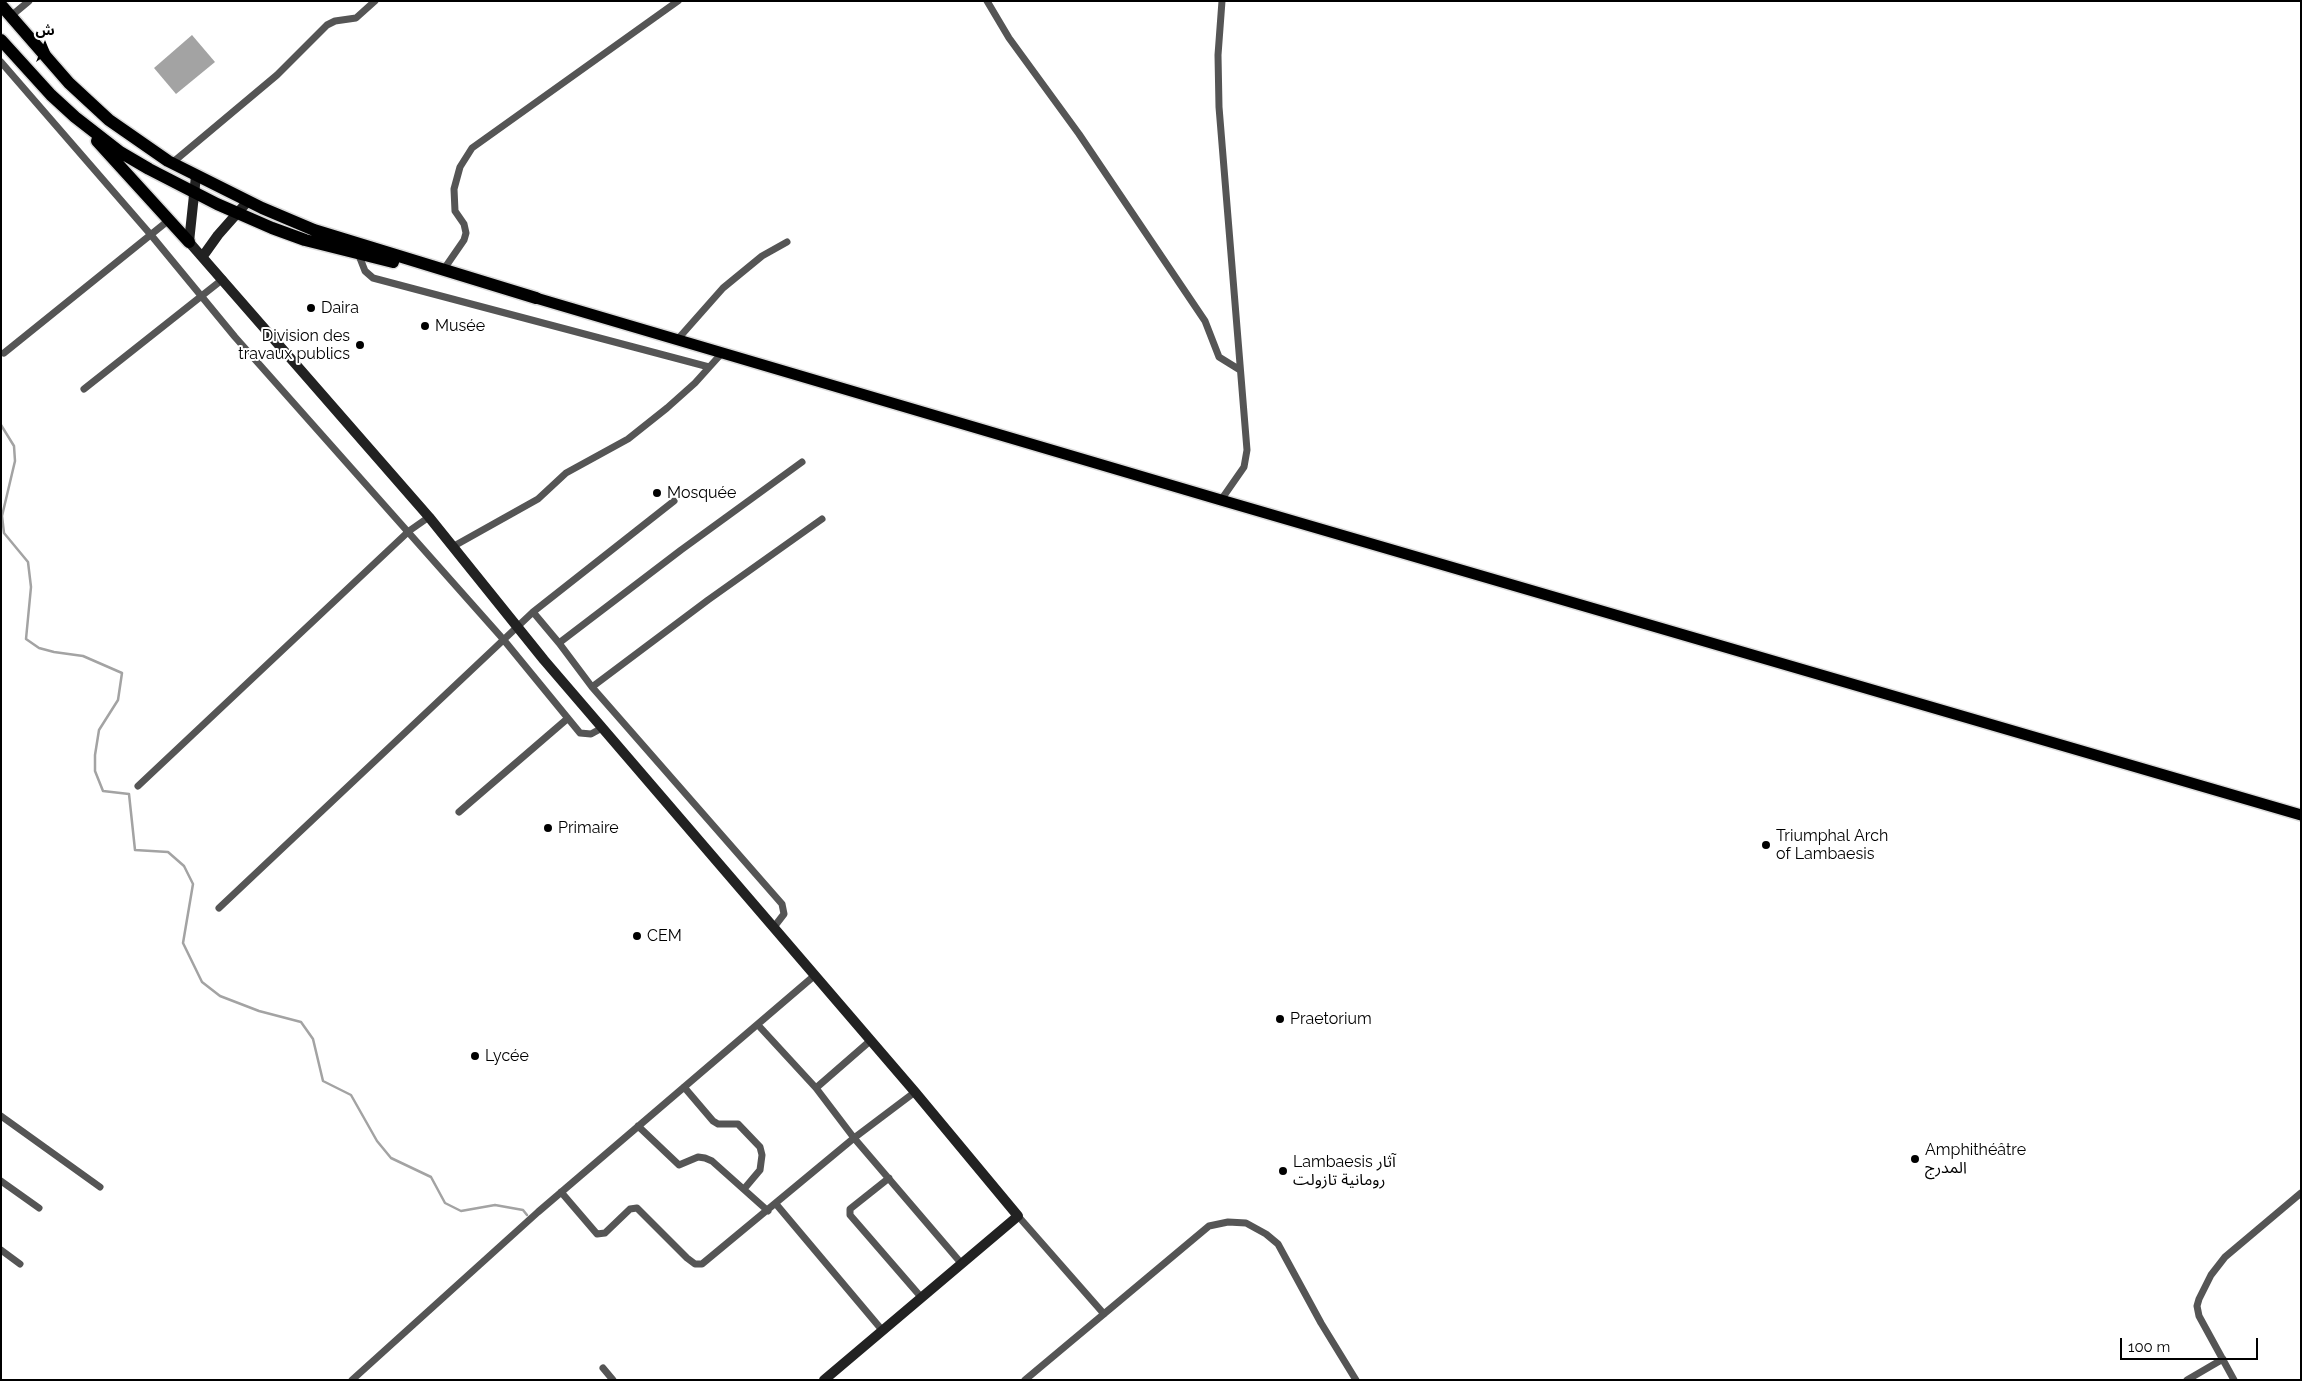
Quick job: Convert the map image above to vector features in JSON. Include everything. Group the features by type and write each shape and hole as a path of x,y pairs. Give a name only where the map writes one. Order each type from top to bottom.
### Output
{"highway":[{"path":"1,5 69,83 109,120 172,163 248,201 314,230 536,298"},
{"path":"1,40 50,95 75,117 120,152 194,193 272,228 306,240 536,298"},
{"path":"75,117 189,242"}],"main road":[{"path":"536,298 2301,815"}],"street":[{"path":"10,16 29,1"},
{"path":"172,163 277,76 327,26 334,21 356,18 374,1"},
{"path":"444,269 464,240 466,233 464,224 455,211 454,189 460,167 472,148 678,1"},
{"path":"987,1 1009,38 1079,134 1205,321 1216,352 1225,361 1240,370"},
{"path":"1221,500 1244,467 1246,459 1219,107 1218,55 1222,1"},
{"path":"1,62 345,463 409,531 503,639 567,719 580,733 591,734 602,728"},
{"path":"196,176 189,242 454,546 602,728 774,927 1018,1216 1104,1314"},
{"path":"203,256 223,229 248,201"},
{"path":"4,353 169,220"},
{"path":"677,340 723,288 762,256 787,242"},
{"path":"357,253 368,275 384,281 709,367"},
{"path":"84,389 223,279"},
{"path":"454,546 538,498 566,473 628,439 667,408 722,353"},
{"path":"560,643 681,550 802,462"},
{"path":"220,908 533,612 674,501"},
{"path":"138,786 409,531 429,517"},
{"path":"592,687 708,600 822,520"},
{"path":"533,612 560,643 592,687 782,904 784,914 774,927"},
{"path":"459,812 567,719"},
{"path":"352,1380 561,1192 814,976"},
{"path":"758,1025 816,1088 854,1138 961,1263"},
{"path":"816,1088 870,1041"},
{"path":"684,1087 713,1121 718,1124 738,1124 760,1147 762,1155 760,1170 744,1188"},
{"path":"561,1192 592,1230 600,1235 605,1233 630,1209 637,1208 687,1258 699,1265 705,1263 854,1138 914,1092"},
{"path":"1,1116 100,1187"},
{"path":"638,1126 676,1164 683,1165 698,1157 705,1158 744,1188 768,1211"},
{"path":"889,1178 850,1209 850,1215 922,1297"},
{"path":"1,1180 39,1208"},
{"path":"2234,1380 2197,1311 2201,1293 2225,1257 2301,1193"},
{"path":"776,1204 882,1330"},
{"path":"824,1380 1018,1216"},
{"path":"1025,1380 1209,1226 1228,1222 1246,1223 1266,1234 1278,1244 1321,1323 1356,1380"},
{"path":"1,1250 20,1264"},
{"path":"2187,1380 2222,1359"},
{"path":"603,1368 613,1380"}],"shaded area":[{"path":"192,35 215,62 176,94 154,68"}],"waterway":[{"path":"1,425 14,446 15,461 2,516 4,533 28,562 31,587 26,639 39,648 83,656 122,673 118,700 99,730 95,755 95,771 103,791 129,794 135,850 168,852 184,866 193,884 183,943 202,982 220,996 259,1011 301,1022 313,1039 323,1081 351,1095 377,1141 391,1158 431,1177 445,1203 461,1211 495,1205 523,1210 527,1215"}],"place":[{"name":"Daira","path":"311,308"},
{"name":"Musée","path":"425,326"},
{"name":"Division des travaux publics","path":"360,345"},
{"name":"Mosquée","path":"657,493"},
{"name":"Primaire","path":"548,828"},
{"name":"Triumphal Arch of Lambaesis","path":"1766,845"},
{"name":"CEM","path":"637,936"},
{"name":"Praetorium","path":"1280,1019"},
{"name":"Lycée","path":"475,1056"},
{"name":"Amphithéâtre المدرج","path":"1915,1159"},
{"name":"Lambaesis آثار رومانية تازولت","path":"1283,1171"}]}
